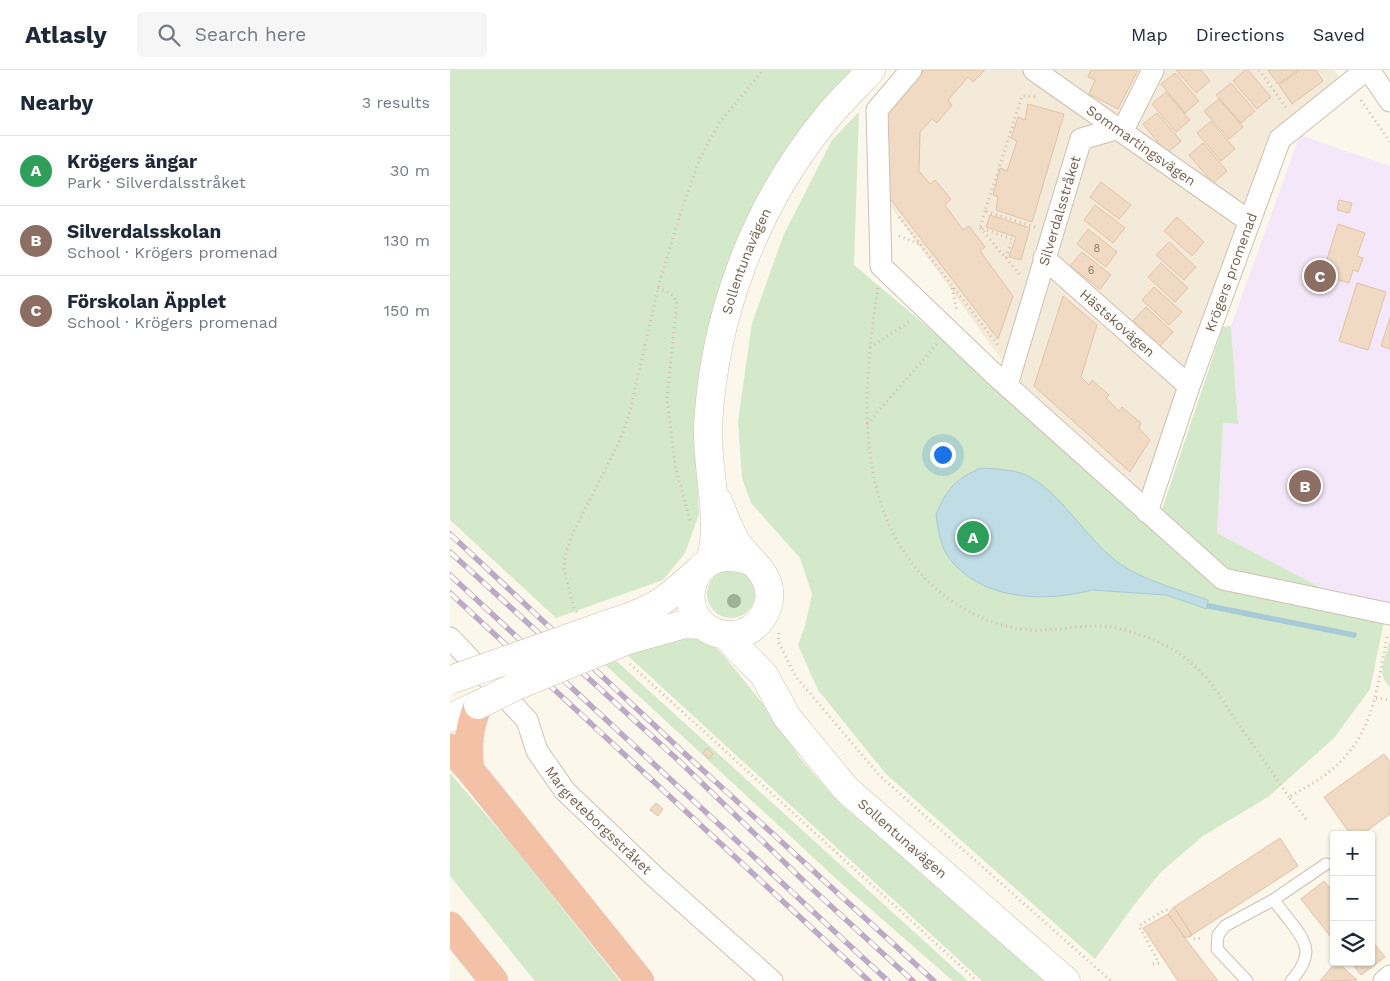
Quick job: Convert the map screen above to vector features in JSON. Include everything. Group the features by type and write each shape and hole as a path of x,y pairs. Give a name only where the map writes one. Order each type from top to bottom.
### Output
{"highway":[{"path":"470,770 467,749 469,733 478,704"},
{"path":"450,748 470,770 640,981"},
{"path":"450,926 494,981"}],"street":[{"name":"Sollentunavägen","path":"871,70 825,120 776,191 744,258 721,330 712,380 708,466 712,486 714,542 690,592 693,609 713,630 764,675 787,717 846,789 1066,981"},
{"path":"911,70 877,110 881,266 1001,379 1222,579 1389,623"},
{"name":"Sommartingsvägen","path":"1034,70 1116,130 1249,222"},
{"path":"1116,130 1126,124 1153,70"},
{"path":"1362,74 1390,101"},
{"name":"Krögers promenad","path":"1147,512 1189,386 1280,139 1362,74"},
{"name":"Silverdalsstråket","path":"1001,379 1044,258 1080,139 1116,130"},
{"name":"Hästskovägen","path":"1044,258 1189,386"},
{"name":"Sollentunavägen","path":"712,486 736,541 750,561 764,576 770,596 767,610 770,624 758,636 764,675"},
{"path":"450,718 621,631 642,613 664,602 704,565 722,556 736,556 750,561"},
{"path":"450,680 621,631 685,624 737,635 770,624"},
{"name":"Margreteborgsstråket","path":"450,638 527,720 537,751 565,790 654,876 772,981"},
{"path":"1384,981 1390,976"}],"lane":[{"path":"1247,981 1217,949 1218,935 1225,926 1273,900 1326,864"},
{"path":"1273,900 1305,941 1306,957 1302,970 1291,981"}],"path":[{"path":"1258,70 1298,124"},
{"path":"1362,74 1390,142"},
{"path":"980,228 1022,96 1038,97"},
{"path":"879,191 1002,350 1001,379"},
{"path":"985,211 1039,228"},
{"path":"980,228 1012,240 1006,258"},
{"path":"980,228 1024,279"},
{"path":"881,266 869,348 866,424 873,476 889,528 905,554 929,585 963,609 1002,626 1030,630 1109,627 1150,639 1180,654 1201,670 1306,819"},
{"path":"658,288 670,293 677,301 667,398 675,465 692,527"},
{"path":"869,348 927,310"},
{"path":"866,424 950,331"},
{"path":"1289,797 1328,773 1348,754 1362,736 1376,698 1389,623"},
{"path":"770,624 796,677 838,729 880,776 1112,981"},
{"path":"1376,698 1390,700"},
{"path":"1153,964 1158,962 1138,926 1165,910 1171,910"}],"shaded area":[{"path":"917,70 1334,70 1342,81 1270,136 1142,498 1030,399 883,196 887,105"},
{"path":"1300,135 1390,166 1390,608 1331,593 1217,533 1223,423 1238,424 1231,326"}],"green space":[{"path":"450,70 856,70 770,182 696,460 699,514 685,553 663,580 556,618 450,520"},
{"path":"859,112 854,265 973,365 1067,454 1221,584 1385,617 1370,689 1334,738 1268,797 1203,836 1161,872 1134,905 1095,959 886,774 818,690 798,645 805,626 812,594 800,558 751,503 742,478 738,421 752,323 784,234 832,140"},
{"path":"1231,326 1238,424 1223,423 1217,533 1331,593 1224,571 1162,509 1223,327"},
{"path":"731,570 740,572 748,577 753,585 755,594 753,603 748,611 740,616 731,618 722,616 714,611 709,603 707,594 709,585 714,577 722,572"},
{"path":"677,636 697,636 712,644 763,704 800,758 838,802 1048,981 982,981 627,655"},
{"path":"1390,640 1390,687 1382,671"},
{"path":"613,658 968,981 953,981 843,885 601,661"},
{"path":"450,773 511,844 620,981 535,981 450,876"}],"water":[{"path":"981,468 1015,472 1026,475 1039,483 1063,505 1098,545 1123,566 1154,581 1208,600 1207,609 1166,595 1092,590 1056,596 1019,595 1001,592 968,576 954,564 946,553 939,534 936,514 948,491 965,476"}],"building":[{"path":"924,70 985,70 973,82 968,77 948,100 952,105 937,123 932,119 920,132 919,171 930,184 935,180 951,199 945,205 963,230 969,226 985,247 980,251 1013,296 998,339 885,192 888,108"},
{"path":"1091,70 1138,70 1118,109 1089,94 1095,80 1088,77"},
{"path":"1176,70 1201,70 1210,81 1196,93"},
{"path":"1245,70 1248,70 1271,97 1257,109 1233,81"},
{"path":"1268,70 1298,70 1278,84"},
{"path":"1300,70 1316,70 1323,81 1292,104 1279,85"},
{"path":"1175,73 1199,101 1185,113 1161,84"},
{"path":"1231,83 1255,111 1241,123 1216,95"},
{"path":"1166,92 1190,120 1176,132 1152,104"},
{"path":"1219,99 1243,127 1229,139 1204,111"},
{"path":"1028,104 1064,114 1032,222 996,210 998,197 993,195 1000,168 1007,171 1017,141 1011,138 1018,117 1025,120"},
{"path":"1157,113 1181,141 1167,153 1143,124"},
{"path":"1211,121 1235,149 1221,161 1197,133"},
{"path":"1203,143 1227,171 1213,183 1189,155"},
{"path":"1101,182 1131,205 1119,219 1090,197"},
{"path":"1339,200 1352,203 1349,213 1337,210"},
{"path":"1095,205 1125,228 1113,243 1084,220"},
{"path":"990,215 1030,228 1021,260 1009,257 1016,237 986,227"},
{"path":"1177,217 1204,242 1192,256 1164,231"},
{"path":"1338,224 1365,233 1357,256 1363,258 1358,272 1353,270 1349,283 1322,275"},
{"path":"1088,229 1117,252 1106,267 1077,244"},
{"path":"1169,242 1196,267 1184,280 1156,255"},
{"path":"1082,252 1111,275 1100,289 1070,266"},
{"path":"1161,263 1188,288 1175,302 1148,277"},
{"path":"1357,283 1386,292 1368,350 1339,341"},
{"path":"1154,287 1182,312 1169,325 1142,300"},
{"path":"1063,296 1097,325 1081,377 1089,385 1092,380 1109,395 1106,398 1119,411 1122,407 1141,423 1139,428 1150,440 1130,472 1034,386"},
{"path":"1146,307 1173,332 1160,346 1133,321"},
{"path":"1390,318 1390,349 1381,346"},
{"path":"707,748 713,754 709,759 703,753"},
{"path":"1384,754 1390,762 1390,814 1367,831 1348,831 1324,797"},
{"path":"656,803 663,809 658,816 650,810"},
{"path":"1280,838 1298,866 1192,935 1174,907"},
{"path":"1324,881 1330,888 1330,936 1301,899"},
{"path":"1174,907 1192,935 1185,938 1168,914"},
{"path":"1168,914 1218,981 1178,981 1143,928"},
{"path":"1375,945 1385,957 1375,964"},
{"path":"1333,966 1341,966 1357,980 1320,981"},
{"path":"1354,966 1373,966 1361,975"}],"waterway":[{"path":"1209,606 1354,635"}],"railway":[{"path":"450,534 683,752 934,981"},
{"path":"450,552 678,760 809,886 913,981"},
{"path":"450,575 888,981"},
{"path":"450,593 869,981"}],"place":[{"name":"Förskolan Äpplet","path":"1320,276"},
{"name":"Silverdalsskolan","path":"1305,486"},
{"name":"Krögers ängar","path":"973,537"}]}
